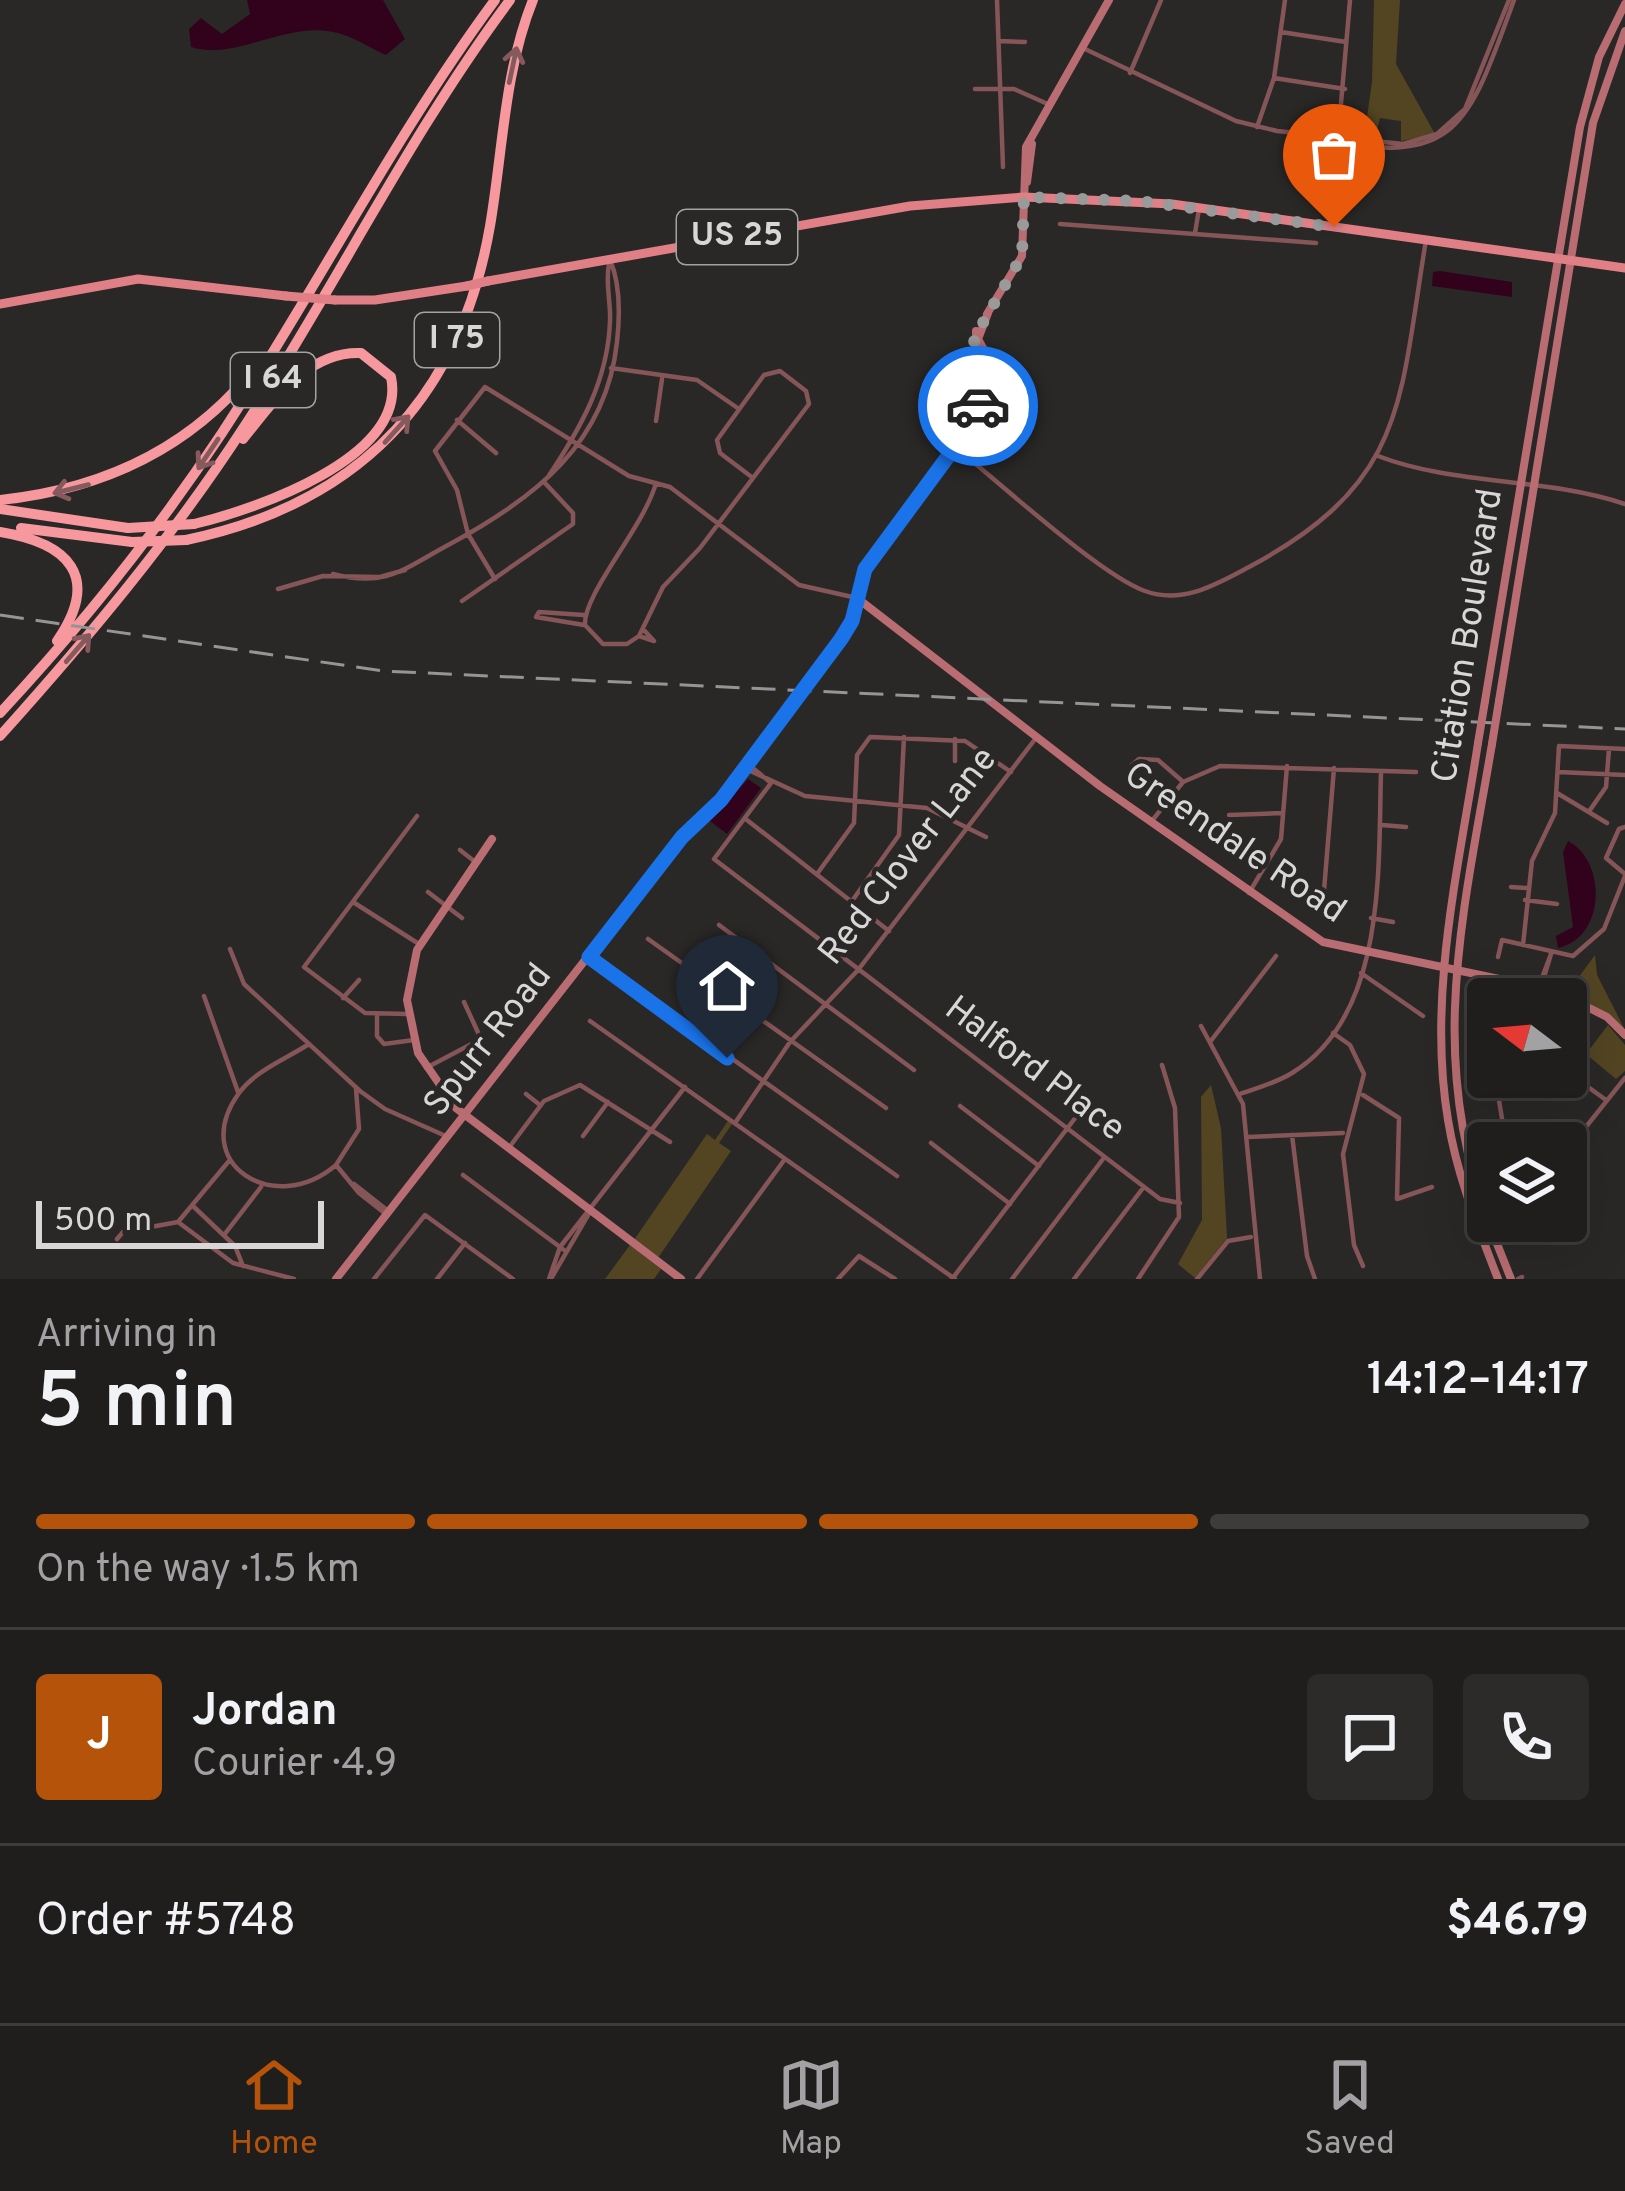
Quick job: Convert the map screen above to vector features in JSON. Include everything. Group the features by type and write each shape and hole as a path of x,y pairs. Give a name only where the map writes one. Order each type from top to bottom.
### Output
{"highway":[{"name":"I 64","path":"0,711 102,597 182,491 387,158 495,0"},
{"name":"I 64","path":"0,736 106,615 206,483 268,389 396,167 510,0"},
{"name":"I 75","path":"0,528 186,540 261,520 338,481 395,433 435,382 465,323 481,273 510,77 533,0"},
{"path":"0,500 93,483 156,455 188,433 244,381 313,283"},
{"path":"0,509 130,535 194,524 264,504 332,468 384,422 392,405 391,377 362,352 322,361 281,393 206,483"},
{"path":"0,528 55,547 71,564 78,595 62,635 0,711"}],"main road":[{"name":"US 25","path":"0,304 138,279 375,301 910,206 1024,197 1200,208 1625,268"}],"street":[{"path":"998,0 1004,167"},
{"name":"Spurr Road","path":"969,428 980,398 974,338 1022,256 1033,136 1109,0"},
{"path":"1130,73 1161,0"},
{"path":"1257,127 1274,79 1285,0"},
{"path":"1337,139 1350,0"},
{"path":"1084,49 1257,127 1405,149 1450,131 1476,101 1512,0"},
{"name":"Citation Boulevard","path":"1467,1148 1459,1121 1451,1033 1454,971 1534,482 1584,106 1599,57 1625,1"},
{"name":"Citation Boulevard","path":"1498,1279 1464,1190 1448,1119 1440,1046 1443,969 1521,481 1598,103 1625,31"},
{"path":"1280,32 1348,42"},
{"path":"999,41 1025,42"},
{"path":"1274,79 1345,89"},
{"path":"976,89 1025,92 1050,105"},
{"path":"1195,233 1200,208"},
{"path":"1060,224 1316,243"},
{"path":"955,447 1127,582 1157,594 1191,594 1274,554 1330,518 1377,456 1400,394 1426,239"},
{"path":"544,482 573,440 603,367 610,316 610,260"},
{"path":"278,589 333,574 380,577 410,567 544,482 580,445 604,400 619,316 616,274 610,260"},
{"name":"Spurr Road","path":"336,1279 682,837 747,767 847,630 865,569 996,388 994,368 978,339 988,313"},
{"path":"610,316 619,316"},
{"path":"603,367 662,379 697,380 740,409"},
{"path":"584,615 539,612 536,617 585,625 603,644 627,644 641,632 663,586 718,524 753,478 808,397 774,370 740,409 717,447 753,478"},
{"path":"656,421 662,379"},
{"path":"495,579 468,534 457,490 435,451 479,389 490,388 629,476 656,483 799,585 857,598"},
{"path":"458,420 496,453"},
{"path":"1377,456 1410,466 1534,482 1625,504"},
{"path":"462,602 573,524 573,513 544,482"},
{"path":"585,625 590,598 640,527 656,483"},
{"name":"Greendale Road","path":"857,598 1036,738 1323,942 1365,955 1490,978"},
{"path":"852,901 896,844 904,737"},
{"name":"Red Clover Lane","path":"735,1123 790,1042 858,970 1036,738"},
{"path":"955,739 955,761"},
{"path":"817,874 852,828 856,755 863,741 955,739 974,745 1011,772"},
{"path":"1523,945 1532,861 1555,813 1559,746 1625,749"},
{"path":"1590,810 1606,788 1609,749"},
{"path":"1132,765 1139,759 1158,760 1183,782"},
{"path":"1151,822 1183,782 1235,764 1416,772"},
{"path":"1250,892 1278,848 1287,766"},
{"path":"747,767 805,796 927,808 986,837"},
{"path":"1323,903 1334,768"},
{"path":"1240,1094 1293,1073 1333,1033 1361,973 1371,918 1381,772"},
{"path":"1558,772 1625,775"},
{"path":"771,783 745,818 889,931"},
{"path":"1557,793 1607,823"},
{"path":"1229,815 1285,813"},
{"path":"408,1013 377,1016 343,999 304,967 417,816"},
{"name":"Halford Place","path":"745,818 714,859 1144,1187 1166,1202 1180,1203"},
{"path":"1379,825 1406,827"},
{"path":"1498,957 1502,940 1574,956 1604,928 1625,875 1606,858 1618,829 1625,827"},
{"path":"492,839 419,944 408,1013 426,1069 465,1115 681,1279"},
{"path":"460,850 475,862"},
{"path":"1511,887 1527,888"},
{"path":"428,892 462,918"},
{"path":"1526,900 1557,904"},
{"path":"353,902 419,944"},
{"path":"1371,918 1393,922"},
{"path":"719,925 914,1070"},
{"path":"648,939 886,1108"},
{"path":"230,949 244,984 355,1085 385,1109 448,1137"},
{"path":"1545,978 1551,954"},
{"path":"1210,1042 1276,956"},
{"path":"589,957 897,1177"},
{"path":"1361,973 1423,1016"},
{"path":"343,999 359,980"},
{"path":"204,996 238,1094"},
{"path":"426,1069 481,1039 464,1002"},
{"name":"Greendale Road","path":"1587,1005 1625,1035"},
{"path":"1587,1010 1590,1006"},
{"path":"377,1016 377,1036 384,1044 414,1040"},
{"path":"590,1021 954,1278 1079,1113"},
{"path":"1201,1026 1240,1094 1259,1279"},
{"path":"1333,1033 1361,1062 1363,1095 1345,1133 1354,1245 1363,1266"},
{"path":"309,1044 265,1070 238,1094 226,1130 231,1160 261,1186 306,1185 336,1166 352,1147 358,1129 355,1085"},
{"path":"1142,1278 1176,1226 1180,1203 1175,1108 1162,1065"},
{"path":"1587,1124 1625,1078"},
{"path":"508,1149 540,1105 555,1092 580,1085 670,1142"},
{"path":"1587,1086 1606,1100"},
{"path":"550,1279 562,1249 685,1088"},
{"path":"526,1094 540,1105"},
{"path":"1363,1095 1399,1118 1397,1199 1432,1187"},
{"path":"584,1136 610,1100"},
{"path":"960,1106 1039,1166"},
{"path":"1247,1137 1345,1133"},
{"path":"1292,1136 1307,1256 1315,1279"},
{"path":"931,1143 1010,1204"},
{"path":"1012,1279 1105,1158"},
{"path":"697,1279 785,1159"},
{"path":"117,1239 123,1232 178,1222 231,1160"},
{"path":"336,1166 388,1213"},
{"path":"463,1174 562,1249"},
{"path":"224,1235 261,1186"},
{"path":"1074,1279 1144,1187"},
{"path":"192,1206 224,1235 243,1266"},
{"path":"374,1279 424,1215 513,1279"},
{"path":"178,1222 243,1266 294,1279"},
{"path":"1197,1279 1228,1241 1253,1237"},
{"name":"Citation Boulevard","path":"1499,1242 1517,1278"},
{"path":"436,1279 465,1244"},
{"path":"838,1279 859,1256 895,1279"},
{"path":"496,1279 503,1271"}],"shaded area":[{"path":"247,0 383,0 405,39 386,55 347,36 315,30 225,49 191,47 189,29 201,18 222,34 250,14"},
{"path":"1374,0 1400,0 1396,64 1435,134 1401,141 1401,121 1380,118 1375,139 1364,138 1372,82"},
{"path":"1433,272 1512,282 1512,297 1432,286"},
{"path":"748,779 761,788 727,834 710,821"},
{"path":"1568,841 1590,865 1596,898 1585,930 1558,948 1556,936 1573,927 1563,852"},
{"path":"1595,955 1597,975 1625,1030 1587,1002 1587,978 1578,978"},
{"path":"1608,1025 1625,1045 1625,1071 1616,1079 1587,1053"},
{"path":"1211,1085 1221,1128 1227,1238 1195,1278 1178,1264 1202,1220 1201,1097"},
{"path":"728,1121 732,1124 719,1143 731,1151 658,1258 634,1240 707,1134 715,1140"},
{"path":"630,1245 661,1269 654,1279 605,1279"}],"railway":[{"path":"0,615 383,671 1625,729"}],"way so far":[{"path":"978,406 974,338 1022,256 1024,197 1139,201 1334,227"}],"route":[{"path":"727,1058 589,957 682,837 707,816 749,765 841,639 852,621 865,569 969,428 978,406"}]}
